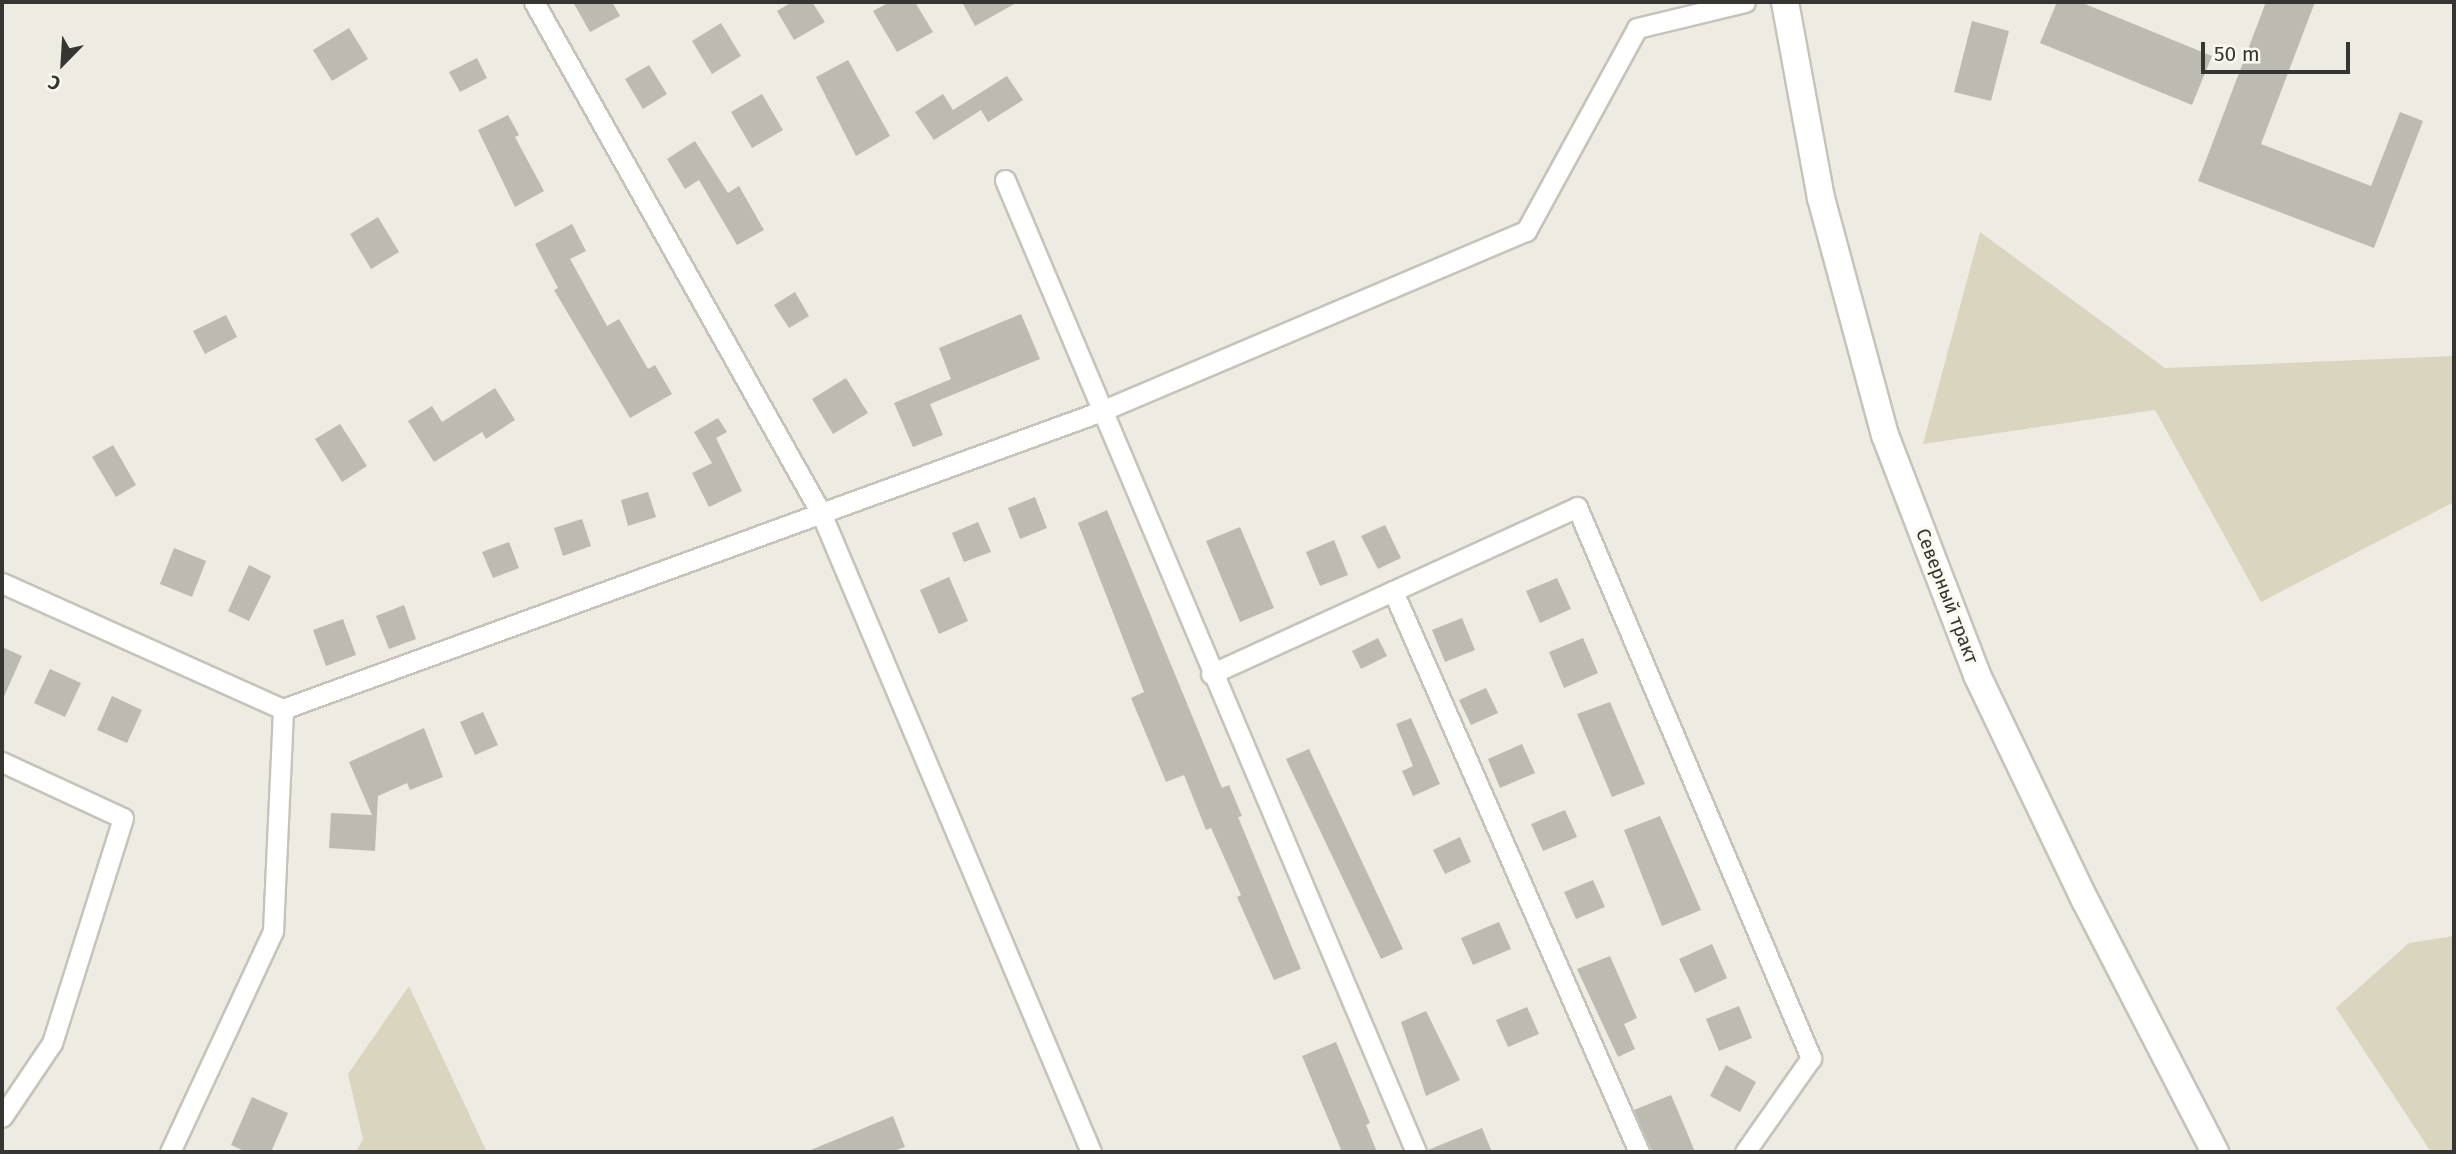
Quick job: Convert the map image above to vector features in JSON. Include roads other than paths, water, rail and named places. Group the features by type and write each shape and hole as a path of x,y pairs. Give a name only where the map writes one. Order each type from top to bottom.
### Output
{"main road":[{"name":"Северный тракт","path":"1785,2 1821,198 1885,435 1977,675 2085,900 2215,1152"}],"street":[{"path":"534,2 821,513 1091,1152"},
{"path":"2,583 283,709 1100,412 1526,231 1637,28 1745,2"},
{"path":"1005,180 1100,412 1416,1152"},
{"path":"1211,674 1577,507 1811,1058 1745,1152"},
{"path":"1393,591 1639,1152"},
{"path":"170,1152 273,931 283,709"},
{"path":"2,761 123,818 52,1043 2,1117"}]}
